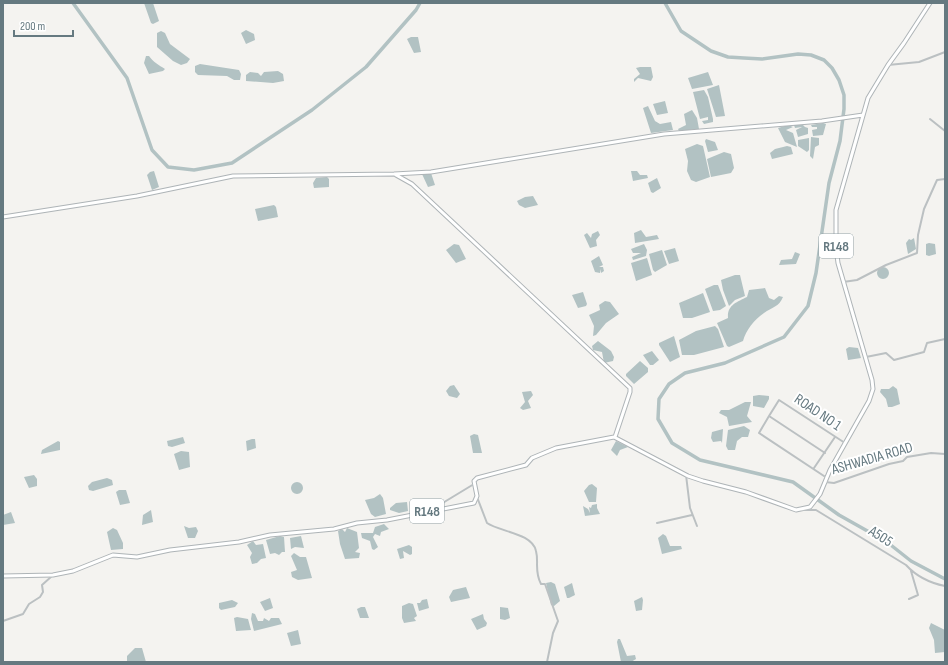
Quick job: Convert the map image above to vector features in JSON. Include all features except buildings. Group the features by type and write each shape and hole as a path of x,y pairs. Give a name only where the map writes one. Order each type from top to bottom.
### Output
{"main road":[{"name":"R148","path":"802,510 810,507 820,494 826,478 873,389 866,357 842,282 836,252 836,210 863,115 872,90 930,3"},
{"path":"3,217 137,196 234,176 394,174 446,170 664,134 863,115"},
{"path":"394,174 412,184 630,388 615,437"},
{"path":"477,496 474,484 476,478 526,465 532,458 556,448 615,437 685,474 719,486 746,492 796,510 802,510"},
{"name":"R148","path":"3,576 53,575 73,571 113,555 137,557 170,550 239,542 270,535 334,529 357,523 387,520 474,503 477,496"}],"street":[{"path":"888,65 918,62 945,52"},
{"path":"930,118 945,131"},
{"path":"842,282 857,280 886,265 918,254 918,235 924,209 937,180 945,179"},
{"path":"866,357 886,353 894,360 924,352 927,343 945,339"},
{"name":"ROAD NO 1","path":"769,416 779,400 845,444"},
{"path":"825,453 769,416 759,433 814,468 826,478"},
{"path":"814,468 835,437"},
{"name":"ASHWADIA ROAD","path":"825,482 834,483 889,464 904,461 907,458 931,453 945,454"},
{"path":"685,474 692,515 697,526"},
{"path":"429,511 474,484"},
{"path":"477,496 487,523 531,542 536,549 537,573 541,584 545,584 558,621 553,633 547,662"},
{"name":"A505","path":"802,510 816,510 856,533 930,582 945,586"},
{"path":"657,523 692,515"},
{"path":"909,599 918,595 910,570"},
{"path":"3,621 23,614 29,604 40,597 43,592 42,584 53,575"}],"shaded area":[{"path":"144,3 153,3 159,21 153,24 151,23"},
{"path":"246,30 254,34 255,40 246,44 241,33"},
{"path":"161,31 165,33 170,44 190,59 187,63 181,65 173,61 157,47 157,33"},
{"path":"411,37 418,37 421,52 414,53 407,39"},
{"path":"146,56 149,56 154,62 165,69 163,71 149,74 144,63"},
{"path":"200,64 239,70 241,74 240,80 234,80 227,76 198,75 195,72 195,66"},
{"path":"651,67 653,77 651,81 638,78 634,82 634,79 640,74 636,68"},
{"path":"278,71 283,74 284,81 273,83 246,81 246,75 250,72 258,73 261,76 264,72"},
{"path":"708,72 713,85 692,89 688,78"},
{"path":"719,85 725,116 716,117 707,89"},
{"path":"704,90 708,97 713,122 704,124 702,121 708,120 708,117 700,119 693,92"},
{"path":"665,101 668,113 657,115 653,104"},
{"path":"648,106 655,121 660,124 671,122 673,130 651,133 643,108"},
{"path":"692,110 697,118 699,129 679,131 678,129 686,125 684,114"},
{"path":"802,124 808,128 808,134 798,137 796,130 802,127 795,128 794,125"},
{"path":"826,124 823,135 813,136 812,130 817,129 817,127 812,127 811,125"},
{"path":"788,125 793,127 786,130 793,133 797,147 785,142 778,128"},
{"path":"811,137 819,138 819,145 815,147 813,159 810,156"},
{"path":"809,138 809,150 807,152 798,146 798,140"},
{"path":"706,139 715,142 718,150 708,152 705,141"},
{"path":"697,144 703,146 710,177 696,182 691,180 687,171 688,161 685,149"},
{"path":"787,146 791,147 793,154 772,159 770,153 775,149"},
{"path":"724,152 731,154 734,168 731,173 711,177 707,159"},
{"path":"154,171 159,187 152,190 147,175"},
{"path":"631,171 637,171 640,175 647,175 648,178 633,181"},
{"path":"431,173 435,185 428,187 422,174"},
{"path":"327,177 329,179 329,187 314,188 313,183 316,178"},
{"path":"657,178 661,188 653,193 651,192 648,183"},
{"path":"533,196 538,205 525,208 519,205 517,201 525,197"},
{"path":"274,205 276,207 278,217 258,221 255,209"},
{"path":"641,230 646,237 657,235 659,239 635,243 634,233"},
{"path":"598,231 600,235 596,240 597,246 590,248 584,235 587,233 591,238 592,234"},
{"path":"914,238 916,249 908,254 906,243 909,239 911,240"},
{"path":"454,244 459,245 466,259 456,263 446,250"},
{"path":"644,244 647,250 646,256 633,260 632,257 641,253 633,253 631,249"},
{"path":"926,244 935,244 936,254 929,256 926,255"},
{"path":"675,248 679,261 669,264 664,251"},
{"path":"662,250 667,265 655,272 653,270 649,254"},
{"path":"795,252 800,254 796,264 779,265 781,260 792,259"},
{"path":"599,256 603,265 599,267 603,267 604,271 601,273 600,269 600,273 595,272 591,261"},
{"path":"647,258 652,275 636,281 631,263"},
{"path":"883,267 887,269 889,273 887,277 883,279 879,277 877,273 879,269"},
{"path":"735,275 740,275 745,296 735,300 729,306 721,280"},
{"path":"718,285 726,306 720,310 713,311 705,289"},
{"path":"765,288 769,298 774,300 779,296 783,297 777,305 764,313 754,322 748,329 743,341 729,347 727,346 717,323 728,318 729,310 733,304 747,297 749,290"},
{"path":"583,292 587,304 586,306 578,308 572,295"},
{"path":"703,293 710,312 692,318 683,318 679,303"},
{"path":"605,301 610,302 619,314 606,323 596,335 593,336 594,326 589,315 600,310 599,305"},
{"path":"715,326 718,329 724,347 694,355 682,355 679,340 696,331"},
{"path":"674,336 680,357 670,362 659,343"},
{"path":"598,341 611,351 614,357 613,361 604,363 602,352 593,350 592,346"},
{"path":"849,347 858,348 861,358 848,360 846,349"},
{"path":"652,351 659,360 653,365 650,365 643,355"},
{"path":"640,361 648,368 648,372 634,384 626,376 626,374"},
{"path":"454,385 460,394 457,398 449,396 446,391 450,386"},
{"path":"893,386 897,389 900,404 888,407 886,399 880,392 881,389 889,389"},
{"path":"531,391 533,395 528,401 531,408 523,410 520,408 525,402 522,392"},
{"path":"753,396 769,396 764,408 753,406"},
{"path":"745,402 751,402 747,416 752,422 729,426 727,417 719,413 721,410 729,410"},
{"path":"744,426 750,430 748,437 742,437 737,441 735,450 728,450 726,446 728,430"},
{"path":"723,429 722,443 721,441 713,442 711,438 712,432"},
{"path":"474,434 478,435 482,453 473,453 470,436"},
{"path":"183,437 185,443 172,447 168,446 167,441"},
{"path":"255,439 256,448 247,451 246,441"},
{"path":"58,441 60,442 60,450 41,454 42,450"},
{"path":"616,441 628,447 620,450 617,456 611,450"},
{"path":"181,451 189,452 190,467 179,470 174,454"},
{"path":"34,475 37,479 37,486 29,488 24,477"},
{"path":"107,478 112,480 113,485 93,491 89,490 88,486 92,482"},
{"path":"295,482 299,482 303,488 299,494 295,494 291,490 291,486"},
{"path":"592,484 597,488 596,502 589,502 584,491 589,485"},
{"path":"119,490 126,490 130,503 120,505 116,492"},
{"path":"380,494 383,498 386,514 375,517 371,514 365,500 374,498"},
{"path":"407,502 408,511 399,513 390,510 390,508 396,503"},
{"path":"597,504 600,514 585,516 583,506 588,509 590,513 589,507 591,508 592,505"},
{"path":"151,510 153,522 142,525 143,515"},
{"path":"11,512 15,523 3,525 3,515"},
{"path":"384,524 389,529 381,532 380,536 375,534 373,537 378,547 374,550 372,549 370,541 362,538 361,533 373,533 375,527"},
{"path":"184,526 189,528 196,527 198,531 195,538 188,538"},
{"path":"113,528 117,530 123,543 123,549 111,550 107,532"},
{"path":"347,528 357,532 359,548 355,552 360,553 359,558 345,559 340,544 338,531 342,529 345,532"},
{"path":"663,534 666,536 670,546 681,546 682,549 662,554 658,538"},
{"path":"280,536 284,537 285,552 282,552 279,555 275,553 270,554 266,540"},
{"path":"301,536 304,548 295,547 291,549 290,538"},
{"path":"253,541 256,545 263,544 266,558 252,564 250,557 252,553 247,545"},
{"path":"409,545 412,547 412,554 410,555 403,551 404,558 400,559 397,549"},
{"path":"294,553 300,557 306,557 312,578 298,580 292,577 291,572 297,570 291,556"},
{"path":"551,582 555,584 560,601 554,606 551,605 546,583"},
{"path":"572,583 575,595 567,598 564,587"},
{"path":"466,587 470,598 451,602 449,597 453,590"},
{"path":"642,597 642,610 636,611 634,601"},
{"path":"270,598 273,608 265,611 260,602"},
{"path":"427,599 429,608 419,611 417,603"},
{"path":"232,600 238,603 235,607 221,610 219,608 219,603"},
{"path":"409,603 413,604 417,616 414,618 416,621 404,623 402,618 402,606"},
{"path":"365,607 369,618 360,618 357,609"},
{"path":"500,607 508,608 510,618 505,620 500,619"},
{"path":"252,613 255,614 258,621 263,621 264,618 269,621 271,618 279,618 282,624 254,631 251,619"},
{"path":"483,614 487,623 486,626 477,630 471,619"},
{"path":"237,617 248,619 251,630 236,631 234,618"},
{"path":"931,623 945,630 945,652 935,653 934,640 929,628"},
{"path":"298,630 301,644 291,646 287,633"},
{"path":"618,639 620,639 627,656 635,655 636,659 631,662 621,662 617,642"},
{"path":"135,648 142,648 146,662 127,662 127,656"}],"waterway":[{"path":"73,3 127,78 152,150 168,167 194,170 232,163 312,110 366,67 416,10 420,3"},
{"path":"665,3 681,31 711,51 728,57 762,59 798,54 811,55 824,60 832,68 839,80 844,95 844,109 840,141 829,183 816,273 808,306 784,337 725,363 685,373 669,384 659,399 658,419 672,443 700,460 793,482 839,515 887,542 911,561 945,579"}]}
